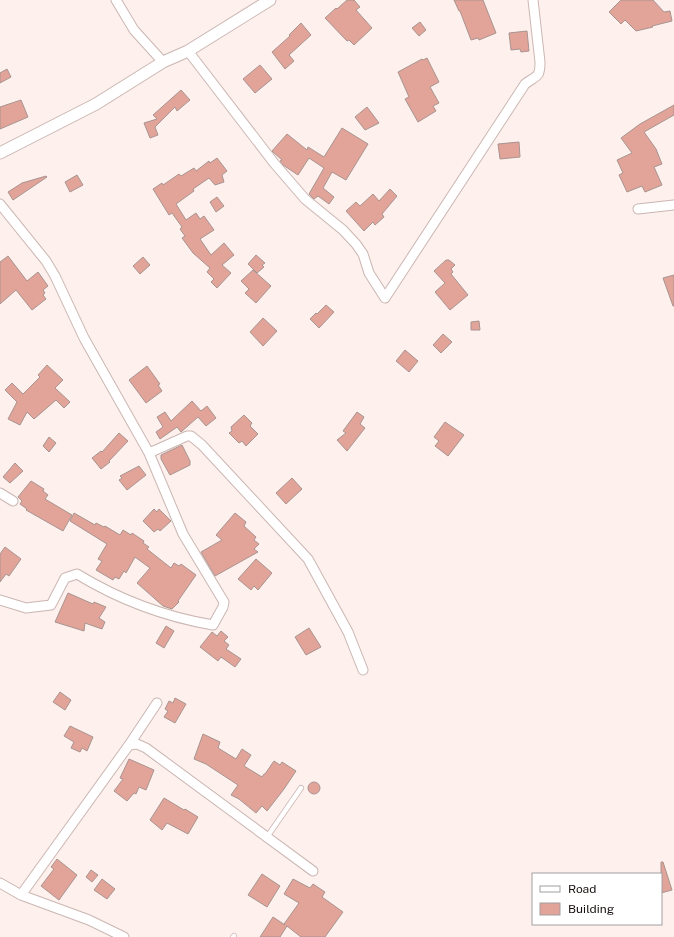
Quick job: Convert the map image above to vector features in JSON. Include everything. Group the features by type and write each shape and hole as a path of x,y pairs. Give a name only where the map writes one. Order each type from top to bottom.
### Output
{"street":[{"path":"116,0 134,30 163,62"},
{"path":"0,153 96,104 163,62 188,51 257,3 270,0"},
{"path":"188,51 274,163 305,199 343,230 356,244 363,254 369,273 385,298 525,84 537,77 540,70 540,62 533,0"},
{"path":"0,204 46,260 63,291 84,338 149,453 183,534 224,602 214,625 193,621 139,604 98,587 77,574 65,578 51,605 26,608 0,600"},
{"path":"638,209 674,205"},
{"path":"149,453 187,436 191,436 202,445 308,559 348,632 363,670"},
{"path":"0,493 13,501"},
{"path":"21,895 128,745 156,703"},
{"path":"128,745 137,744 146,748 313,871"},
{"path":"0,883 21,895 89,920 124,937"}],"lane":[{"path":"267,837 301,788"}],"building":[{"path":"347,0 354,0 360,7 356,10 372,28 354,45 349,40 347,41 325,18"},
{"path":"454,0 483,0 496,33 479,40 478,38 471,40 460,11"},
{"path":"621,0 653,0 664,12 670,11 672,21 636,31 625,20 621,24 609,12"},
{"path":"420,22 426,30 419,36 412,28"},
{"path":"301,23 311,35 289,55 294,61 285,69 272,52 290,36 289,35"},
{"path":"527,31 529,51 521,52 520,49 511,50 509,33"},
{"path":"427,58 439,82 430,87 439,103 433,106 436,111 418,122 405,99 409,97 398,72 422,59"},
{"path":"260,65 272,79 255,93 243,79"},
{"path":"7,69 11,77 0,83 0,73"},
{"path":"181,90 190,100 177,111 175,107 155,127 158,135 150,138 144,123 157,119 153,115"},
{"path":"21,100 28,117 0,129 0,107"},
{"path":"674,105 674,115 644,132 656,149 662,164 654,167 662,185 645,192 642,186 627,192 619,175 623,173 617,160 632,153 621,138 640,124"},
{"path":"367,107 379,123 365,130 355,117"},
{"path":"342,128 368,144 346,180 332,172 323,188 334,197 329,204 318,196 314,199 309,194 324,168 309,158 298,175 283,165 280,161 282,160 272,151 287,134 307,150 308,147 324,157"},
{"path":"519,142 520,157 500,159 498,144"},
{"path":"217,158 227,171 222,175 224,182 215,185 209,178 193,189 194,191 176,204 186,220 196,213 200,219 204,216 214,230 200,239 211,255 224,243 234,255 222,265 231,273 217,288 211,282 214,279 207,272 210,268 193,253 182,238 185,236 180,229 182,227 172,213 169,215 153,189 162,183 163,185 179,174 181,176 194,168 196,171 209,161 210,163"},
{"path":"77,175 83,185 70,192 65,182"},
{"path":"46,176 47,177 13,200 8,192 22,183"},
{"path":"390,189 397,196 382,214 384,217 375,225 373,222 364,231 346,211 356,202 360,206 373,194 379,201"},
{"path":"217,197 224,206 216,212 210,202"},
{"path":"256,255 265,263 262,265 264,267 257,273 248,264"},
{"path":"8,256 27,281 38,272 48,286 43,290 45,293 43,295 46,299 32,310 16,290 0,304 0,262"},
{"path":"143,257 150,265 140,274 133,266"},
{"path":"446,260 449,260 455,265 451,269 453,272 451,274 468,295 450,310 435,292 445,283 434,271"},
{"path":"253,270 271,286 256,303 245,293 249,289 241,281"},
{"path":"674,275 674,306 673,306 663,278"},
{"path":"326,305 334,312 319,328 310,319"},
{"path":"263,318 277,331 263,346 250,332"},
{"path":"479,321 480,330 471,330 471,322"},
{"path":"443,334 452,342 441,353 433,345"},
{"path":"405,350 418,361 409,372 396,361"},
{"path":"47,365 63,380 55,388 70,402 64,408 56,400 34,419 27,412 20,425 8,419 17,402 5,390 12,383 23,394 40,377 38,375"},
{"path":"147,366 160,384 158,385 162,391 146,403 129,380"},
{"path":"192,401 201,411 207,406 216,418 206,426 198,417 181,432 177,427 160,439 156,432 163,427 157,417 165,412 171,421"},
{"path":"357,412 364,417 360,424 365,428 347,451 337,440 346,433 343,431"},
{"path":"244,415 252,423 250,426 258,434 246,446 242,441 239,443 229,433 232,431 231,427"},
{"path":"445,422 464,435 448,456 435,446 439,441 434,437"},
{"path":"119,433 128,441 109,461 110,462 101,469 92,458 101,451 102,452"},
{"path":"49,437 56,443 49,452 43,446"},
{"path":"182,445 190,461 190,465 170,475 161,459 161,455"},
{"path":"15,463 23,471 10,483 3,477"},
{"path":"139,466 146,475 127,490 119,480 122,478 120,476"},
{"path":"292,478 302,489 286,504 276,493"},
{"path":"31,481 44,489 43,491 48,495 45,499 72,515 63,531 26,510 27,509 20,504 22,501 18,497"},
{"path":"154,509 157,512 159,509 171,521 160,531 158,529 154,532 143,521"},
{"path":"74,513 95,525 96,523 104,527 105,526 120,535 123,530 131,535 132,533 144,541 143,543 149,547 147,549 171,568 174,563 179,566 181,564 196,575 178,601 179,602 172,609 163,606 137,583 150,568 135,557 126,573 124,571 119,579 115,577 113,580 96,570 102,561 98,559 107,544 70,521"},
{"path":"235,513 246,522 244,526 256,537 254,540 259,544 254,549 258,552 215,576 201,552 222,540 216,535"},
{"path":"5,547 21,559 9,576 6,574 0,582 0,554"},
{"path":"256,559 272,573 258,590 254,586 251,590 238,579"},
{"path":"68,593 93,604 94,602 106,607 99,618 105,622 102,629 85,623 84,631 55,622"},
{"path":"166,626 174,631 164,648 156,643"},
{"path":"309,628 321,647 306,655 295,637"},
{"path":"221,631 228,637 224,641 229,645 226,649 241,659 235,667 221,657 218,661 200,647 212,632 217,636"},
{"path":"60,692 71,700 65,710 53,702"},
{"path":"175,698 186,704 175,723 164,717 168,711 165,709 169,701 173,703"},
{"path":"70,726 93,737 87,751 82,748 80,752 71,748 74,742 64,736"},
{"path":"203,734 220,742 218,748 236,759 242,749 251,755 244,766 262,777 274,761 280,765 282,762 296,771 267,811 262,806 256,813 239,799 231,795 238,785 206,764 194,759"},
{"path":"129,759 154,770 146,790 139,787 136,794 134,793 127,801 114,791 123,779 120,778"},
{"path":"314,782 318,784 320,788 318,792 314,794 310,792 308,788 310,784"},
{"path":"164,798 198,817 188,834 167,823 162,830 150,820"},
{"path":"57,859 77,875 59,900 41,886 54,869 51,867"},
{"path":"661,862 663,862 672,890 662,893"},
{"path":"91,870 98,875 92,882 86,877"},
{"path":"262,874 280,886 267,907 248,895"},
{"path":"102,879 115,889 107,899 94,890"},
{"path":"293,879 310,888 313,884 325,892 322,897 343,912 325,937 301,937 287,926 280,937 260,937 273,917 285,925 284,924 299,903 284,894"}]}
